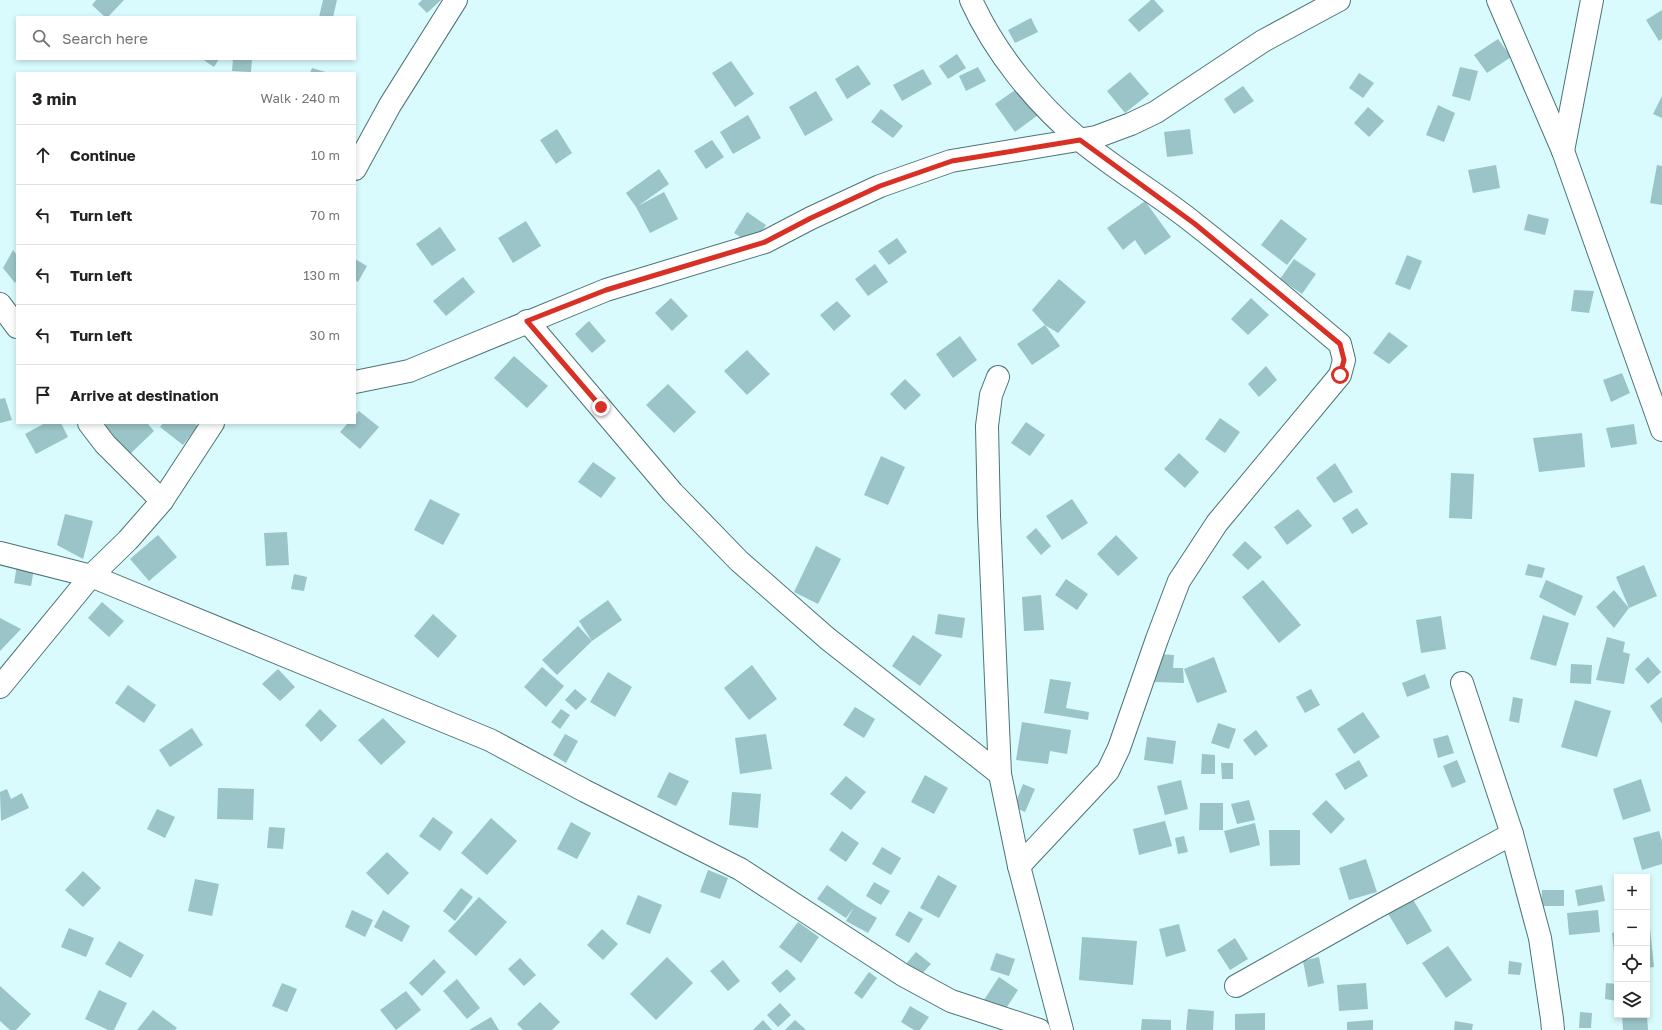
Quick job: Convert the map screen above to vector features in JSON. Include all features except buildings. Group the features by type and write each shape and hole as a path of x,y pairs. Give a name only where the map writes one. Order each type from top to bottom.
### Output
{"street":[{"path":"356,167 390,105 456,0"},
{"path":"971,0 981,23 1002,55 1036,97 1080,140 1195,224 1340,344 1344,360 1340,375 1217,523 1179,581 1119,748 1108,771 1019,866"},
{"path":"356,382 409,371 527,321 606,290 765,242 811,218 880,186 952,161 1080,140 1108,133 1156,112 1263,41 1339,0"},
{"path":"1498,0 1563,151 1662,430"},
{"path":"1563,151 1592,0"},
{"path":"0,304 16,326"},
{"path":"527,321 673,493 739,560 828,639 1000,774"},
{"path":"998,377 991,395 987,426 989,516 1000,774 1019,866 1062,1030"},
{"path":"90,424 104,444 162,501"},
{"path":"0,687 91,576 128,540 162,501 212,424"},
{"path":"0,553 91,576 490,740 585,791 740,868 904,975 951,1000 1039,1030"},
{"path":"1462,683 1512,834 1540,938 1552,1019 1552,1030"},
{"path":"1236,986 1512,834"}],"route":[{"path":"601,407 527,321 606,290 684,265 765,242 811,218 880,186 952,161 1080,140 1195,224 1340,344 1344,360 1340,375"}]}
